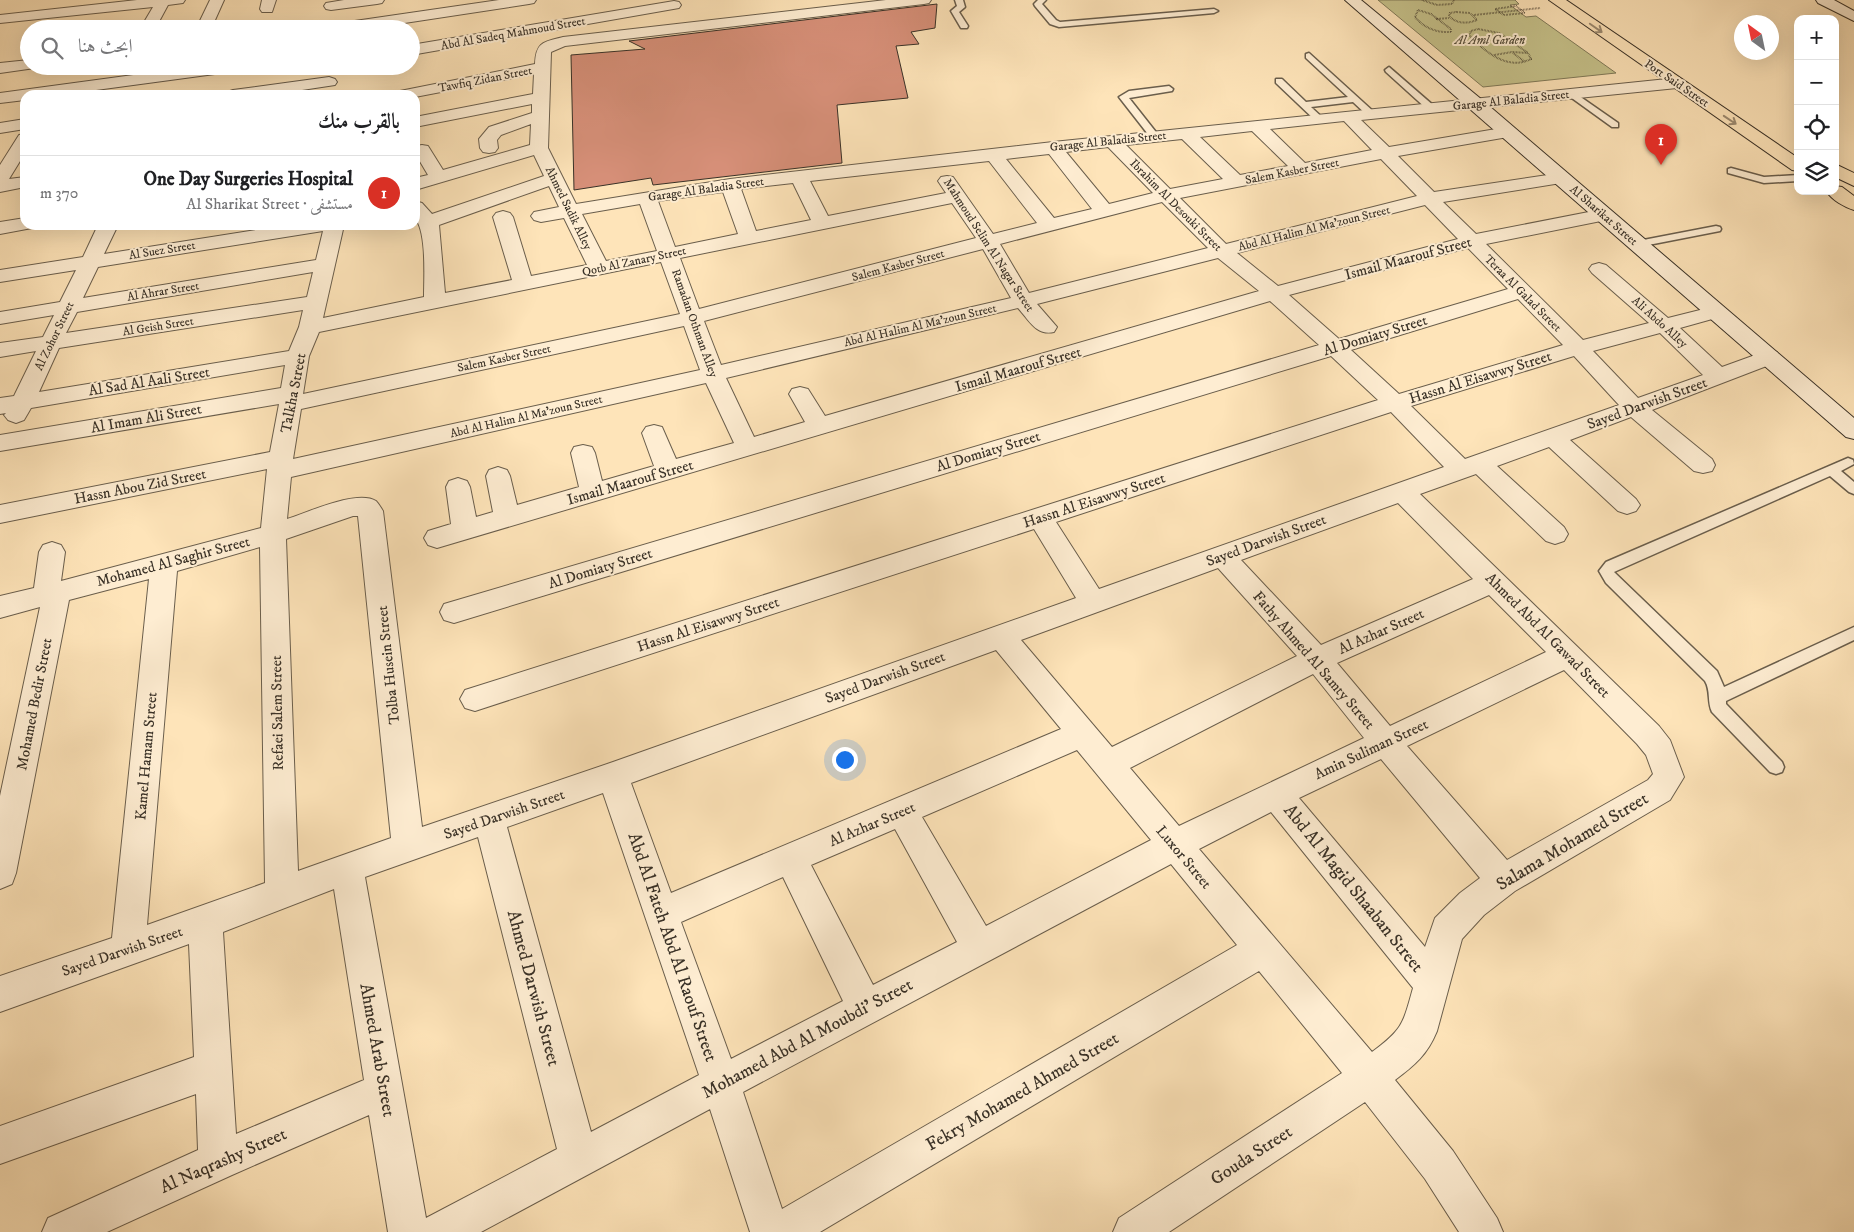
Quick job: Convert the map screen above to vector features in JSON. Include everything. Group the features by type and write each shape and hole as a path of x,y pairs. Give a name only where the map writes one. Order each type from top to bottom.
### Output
{"main road":[{"name":"Port Said Street","path":"1581,0 1724,97"},
{"name":"Port Said Street","path":"1560,3 1794,163"},
{"path":"1839,172 1854,181"},
{"path":"1839,194 1854,204"}],"street":[{"path":"207,20 217,0"},
{"path":"331,20 332,3 377,0"},
{"path":"387,20 529,0"},
{"path":"420,183 539,148 541,68 543,51 547,47 563,42 679,27 874,3 924,0"},
{"name":"Al Sharikat Street","path":"1352,0 1475,103 1854,431"},
{"path":"1823,0 1854,17"},
{"path":"0,19 110,4 170,1"},
{"path":"154,20 170,1"},
{"path":"673,2 679,27"},
{"name":"Abd Al Sadeq Mahmoud Street","path":"420,48 673,2"},
{"path":"100,20 110,4"},
{"path":"43,20 47,14"},
{"path":"0,68 20,65"},
{"name":"Tawfiq Zidan Street","path":"420,91 541,68"},
{"path":"56,90 65,75"},
{"path":"76,90 181,76"},
{"path":"267,90 329,81"},
{"name":"Garage Al Baladia Street","path":"541,216 647,197 730,185 993,154 1319,119 1352,107 1371,114 1677,83"},
{"path":"0,98 20,96"},
{"path":"420,121 540,98"},
{"name":"Teraa Al Galad Street","path":"1352,107 1384,153 1578,348 1634,408 1703,465"},
{"path":"489,148 488,140 495,131 539,116"},
{"path":"0,128 20,125"},
{"path":"1256,125 1301,169"},
{"name":"Salem Kasber Street","path":"291,399 692,318 1167,195 1384,153 1508,132"},
{"path":"1186,133 1237,182"},
{"name":"Ibrahim Al Desouki Street","path":"1112,141 1222,252 1274,293 1395,403 1470,467 1555,534"},
{"name":"Ahmed Sadik Alley","path":"539,148 599,268"},
{"path":"1053,148 1105,212"},
{"path":"0,179 17,149"},
{"path":"422,150 439,178"},
{"path":"993,154 1050,226"},
{"name":"Mahmoud Selim Al Nagar Street","path":"934,161 988,241 1023,301 1046,328"},
{"path":"799,177 822,223"},
{"path":"429,222 555,178"},
{"name":"Abd Al Halim Al Ma'zoun Street","path":"280,464 713,374 1023,301 1430,198 1562,178"},
{"path":"0,186 20,183"},
{"path":"730,185 749,238"},
{"name":"Qotb Al Zanary Street","path":"310,327 957,196"},
{"name":"Ramadan Othman Alley","path":"647,197 713,374 748,448"},
{"path":"420,212 429,222 432,239 435,302"},
{"name":"Ismail Maarouf Street","path":"437,538 1274,293 1472,241 1604,214"},
{"path":"504,217 523,284"},
{"path":"0,228 20,225"},
{"name":"Al Zohor Street","path":"1,444 106,230"},
{"name":"Al Suez Street","path":"0,276 292,230"},
{"name":"Talkha Street","path":"273,534 280,464 298,356 310,327 333,230"},
{"name":"Al Ahrar Street","path":"0,318 326,264"},
{"name":"Ali Abdo Alley","path":"1599,269 1665,326 1719,377"},
{"name":"Al Domiaty Street","path":"454,612 1522,291"},
{"name":"Al Geish Street","path":"0,350 316,302"},
{"name":"Hassn Al Eisawwy Street","path":"474,700 1395,403 1578,348 1716,312"},
{"name":"Al Sad Al Aali Street","path":"0,406 298,356"},
{"name":"Sayed Darwish Street","path":"0,994 205,922 347,868 613,776 1634,408 1769,357"},
{"path":"800,394 820,427"},
{"name":"Al Imam Ali Street","path":"1,444 291,399"},
{"path":"654,434 668,471"},
{"path":"1552,437 1627,505"},
{"path":"583,453 594,493"},
{"name":"Hassn Abou Zid Street","path":"0,514 280,464"},
{"path":"498,476 507,518"},
{"path":"458,487 464,530"},
{"name":"Ahmed Abd Al Gawad Street","path":"1401,491 1648,735 1659,749 1669,777 1659,790"},
{"name":"Tolba Husein Street","path":"344,509 360,506 370,511 408,848"},
{"name":"Mohamed Al Saghir Street","path":"0,607 164,565 273,534 344,509"},
{"path":"1040,517 1093,602"},
{"name":"Refaei Salem Street","path":"273,534 282,892"},
{"name":"Mohamed Bedir Street","path":"0,873 51,594 52,552"},
{"name":"Fathy Ahmed Al Samty Street","path":"1222,556 1317,659 1503,880"},
{"name":"Kamel Hamam Street","path":"128,948 164,565"},
{"name":"Al Azhar Street","path":"1107,764 1317,659 1494,581"},
{"name":"Luxor Street","path":"1000,635 1369,1077"},
{"name":"Amin Suliman Street","path":"1174,845 1276,794 1568,655"},
{"name":"Al Azhar Street","path":"660,914 1082,734"},
{"name":"Abd Al Fateh Abd Al Raouf Street","path":"613,776 721,1084 770,1232"},
{"name":"Salama Mohamed Street","path":"1369,1077 1405,1050 1418,1030 1447,930 1472,904 1503,880 1659,790"},
{"name":"Abd Al Magid Shaaban Street","path":"1276,794 1432,983"},
{"path":"902,811 979,948"},
{"name":"Ahmed Darwish Street","path":"490,818 579,1158"},
{"name":"Mohamed Abd Al Moubdi' Street","path":"440,1232 1174,845"},
{"path":"791,859 866,1008"},
{"name":"Ahmed Arab Street","path":"347,868 408,1232"},
{"path":"205,922 218,1161"},
{"name":"Fekry Mohamed Ahmed Street","path":"782,1232 1262,950"},
{"path":"0,1145 213,1069"},
{"path":"1369,1077 1439,1165 1484,1232"},
{"name":"Gouda Street","path":"1133,1232 1369,1077"},
{"name":"Al Naqrashy Street","path":"62,1232 218,1161 384,1090"}],"lane":[{"path":"959,0 962,6 955,11 964,26"},
{"path":"1042,0 1038,4 1053,22 1060,25 1214,11"},
{"path":"1309,56 1352,107"},
{"path":"1389,70 1431,108"},
{"path":"1279,81 1319,119"},
{"path":"1154,136 1124,97 1129,94 1169,89"},
{"path":"1572,94 1615,125"},
{"path":"1304,105 1352,107"},
{"path":"1731,171 1764,180 1794,178"},
{"path":"1638,244 1716,229"},
{"path":"1776,767 1718,707 1716,682 1711,676 1606,571 1611,566 1848,463"},
{"path":"1831,470 1854,489"},
{"path":"1717,698 1854,633"}],"path":[{"path":"1422,0 1430,4 1447,5 1452,4 1454,0"},
{"path":"1521,10 1560,3"},
{"path":"1447,5 1456,12"},
{"path":"1516,6 1521,10 1525,13 1504,15 1495,8 1516,6"},
{"path":"1436,19 1442,25 1451,29 1451,32 1444,32 1424,26 1414,15 1416,11 1424,10 1428,11 1436,19 1450,18 1470,23 1477,20 1474,15"},
{"path":"1450,18 1450,13 1456,12 1474,15 1500,12"},
{"path":"1470,23 1478,29"},
{"path":"1478,29 1498,32 1528,53 1530,59 1525,62 1507,62 1493,55 1469,35 1471,31 1478,29"},
{"path":"1493,55 1512,52 1528,53"},
{"path":"1512,52 1525,62"}],"green space":[{"name":"Al Aml Garden","path":"1378,0 1515,0 1519,4 1510,5 1526,17 1536,16 1616,73 1483,87"}],"building":[{"path":"937,4 935,28 911,32 919,44 896,46 908,98 837,105 842,163 653,185 651,178 574,190 571,55 645,49 629,41"}],"place":[{"name":"One Day Surgeries Hospital","path":"1661,165"}]}
